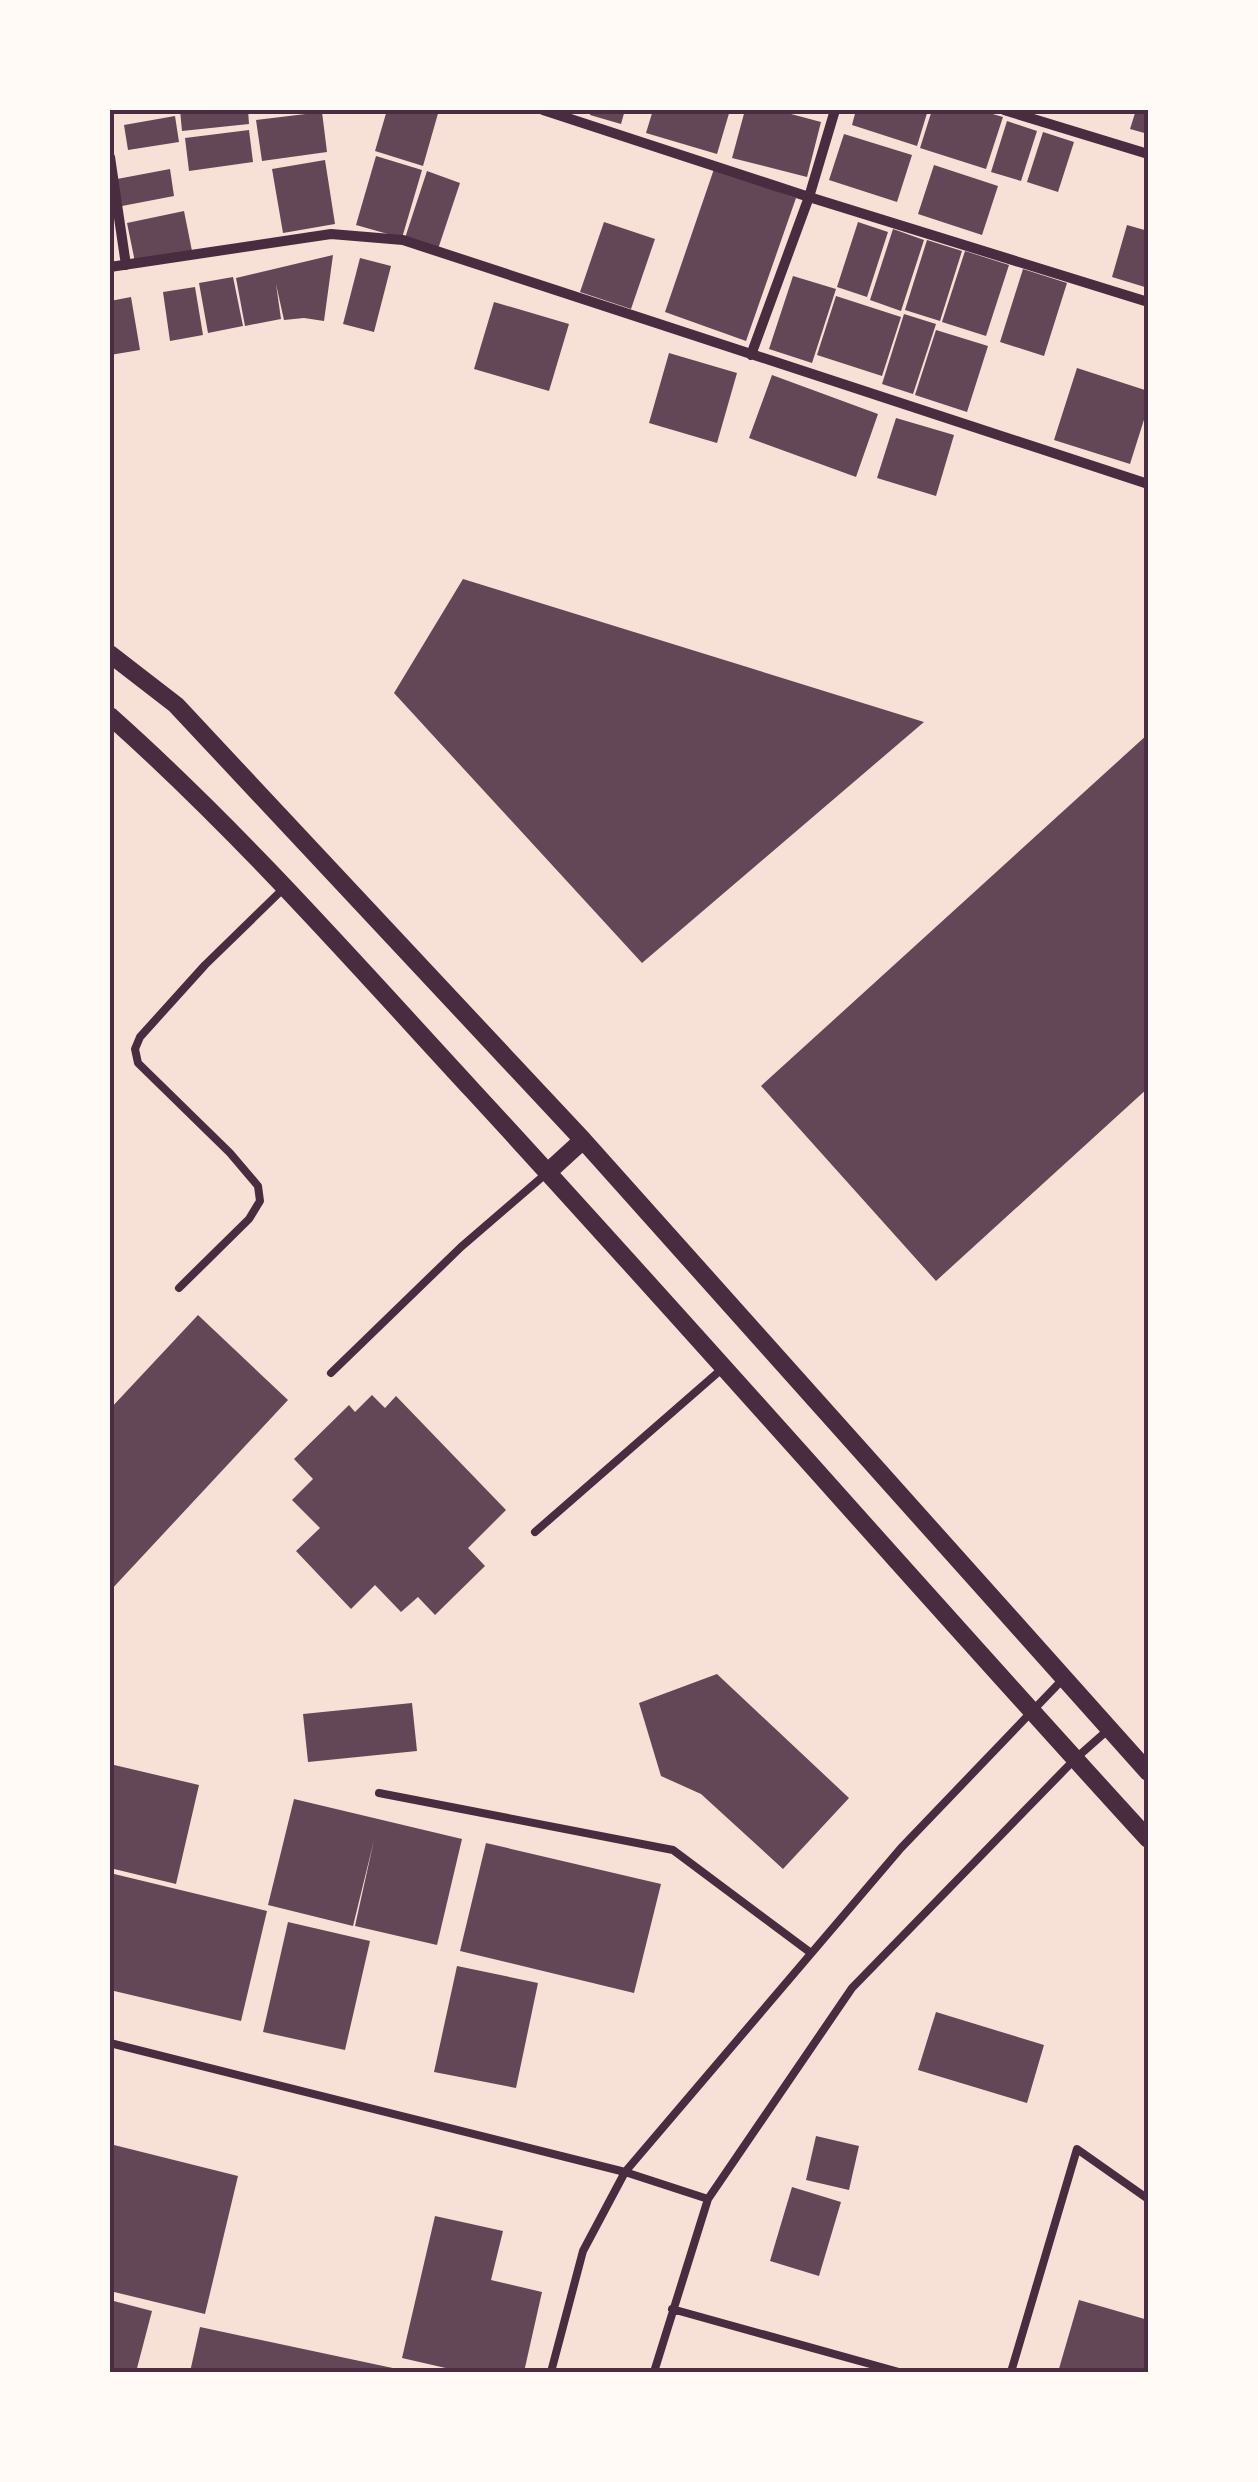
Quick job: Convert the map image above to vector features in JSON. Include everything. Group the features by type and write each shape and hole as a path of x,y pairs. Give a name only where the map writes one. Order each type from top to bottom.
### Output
{"street":[{"path":"543,110 1148,302"},
{"path":"751,356 809,197 835,110"},
{"path":"1004,110 1148,154"},
{"path":"110,157 126,264"},
{"path":"110,267 330,234 404,240 751,356 1147,480"},
{"path":"110,654 176,704 583,1140 1148,1772"},
{"path":"110,716 160,760 285,886 1148,1839"},
{"path":"548,1172 583,1140"}],"lane":[{"path":"179,1288 249,1219 260,1202 258,1186 230,1153 138,1063 135,1049 140,1037 205,964 285,886"},
{"path":"331,1373 461,1246 548,1172"},
{"path":"535,1532 722,1368"},
{"path":"551,2372 583,2250 624,2172 901,1848 1064,1678"},
{"path":"654,2372 708,2199 852,1988 1075,1759 1109,1729"},
{"path":"379,1793 672,1850 811,1954"},
{"path":"110,2043 624,2172 708,2199"},
{"path":"1011,2372 1077,2148 1148,2199"},
{"path":"672,2309 898,2372"}],"building":[{"path":"180,110 248,110 249,124 182,131"},
{"path":"387,110 439,110 423,166 375,151"},
{"path":"591,110 625,110 621,124 590,115"},
{"path":"653,110 730,110 717,154 646,133"},
{"path":"745,110 776,110 821,122 807,177 732,158"},
{"path":"856,110 928,110 917,146 852,125"},
{"path":"932,110 979,110 1003,117 986,169 920,148"},
{"path":"1136,110 1148,110 1148,134 1130,129"},
{"path":"322,112 327,152 262,161 256,120"},
{"path":"175,116 179,142 128,150 124,125"},
{"path":"1007,121 1037,131 1021,181 991,172"},
{"path":"249,130 253,162 189,171 185,138"},
{"path":"1043,132 1074,142 1058,192 1027,182"},
{"path":"844,134 912,155 897,202 829,180"},
{"path":"376,156 422,170 402,238 356,225"},
{"path":"325,160 335,224 283,233 272,169"},
{"path":"934,165 998,186 982,235 918,214"},
{"path":"170,169 174,196 122,206 117,179"},
{"path":"714,169 796,198 746,341 665,312"},
{"path":"427,171 460,183 438,249 405,238"},
{"path":"184,211 192,251 135,262 127,223"},
{"path":"604,222 655,239 631,309 580,292"},
{"path":"858,222 888,232 867,297 837,287"},
{"path":"1127,225 1148,231 1148,288 1112,277"},
{"path":"893,229 924,240 901,311 870,300"},
{"path":"927,240 962,251 940,321 905,310"},
{"path":"965,251 1009,265 986,336 942,322"},
{"path":"333,255 324,321 284,320 276,284 281,319 245,326 236,278"},
{"path":"360,258 391,266 374,332 343,324"},
{"path":"1023,269 1067,283 1044,356 1000,342"},
{"path":"793,276 836,289 812,363 769,349"},
{"path":"233,277 243,326 208,333 199,283"},
{"path":"195,287 203,335 170,341 163,292"},
{"path":"836,296 901,317 882,376 817,355"},
{"path":"131,297 140,350 110,355 110,301"},
{"path":"494,302 569,324 549,391 474,369"},
{"path":"904,314 936,324 913,394 882,384"},
{"path":"936,330 988,346 967,412 915,395"},
{"path":"669,353 737,373 717,443 649,423"},
{"path":"1077,368 1148,391 1148,407 1130,464 1054,440"},
{"path":"772,375 878,414 856,477 749,438"},
{"path":"896,418 954,435 936,496 877,478"},
{"path":"463,579 924,722 642,963 394,693"},
{"path":"1148,734 1148,1088 936,1281 761,1086"},
{"path":"198,1315 288,1400 110,1591 110,1409"},
{"path":"372,1395 385,1408 396,1396 506,1510 468,1548 485,1566 435,1615 418,1597 401,1612 375,1585 351,1609 296,1551 320,1528 292,1500 313,1479 294,1459 349,1405 355,1412"},
{"path":"717,1674 849,1798 783,1869 701,1794 661,1776 639,1703"},
{"path":"412,1703 417,1751 308,1762 303,1714"},
{"path":"110,1764 199,1785 176,1884 110,1868"},
{"path":"294,1799 462,1839 437,1945 355,1926 374,1840 353,1926 268,1905"},
{"path":"486,1843 661,1884 634,1993 460,1951"},
{"path":"110,1873 267,1911 241,2021 110,1990"},
{"path":"288,1922 370,1941 345,2050 263,2032"},
{"path":"457,1966 538,1983 516,2088 434,2072"},
{"path":"936,2012 1044,2045 1027,2103 918,2070"},
{"path":"816,2136 859,2146 849,2190 806,2180"},
{"path":"110,2144 238,2176 205,2314 110,2291"},
{"path":"792,2187 841,2202 819,2276 770,2261"},
{"path":"435,2216 503,2231 491,2280 542,2292 524,2372 463,2372 402,2358"},
{"path":"110,2300 152,2311 136,2372 110,2372"},
{"path":"1079,2300 1148,2320 1148,2356 1143,2372 1058,2372"},
{"path":"200,2327 402,2370 190,2372"}]}
